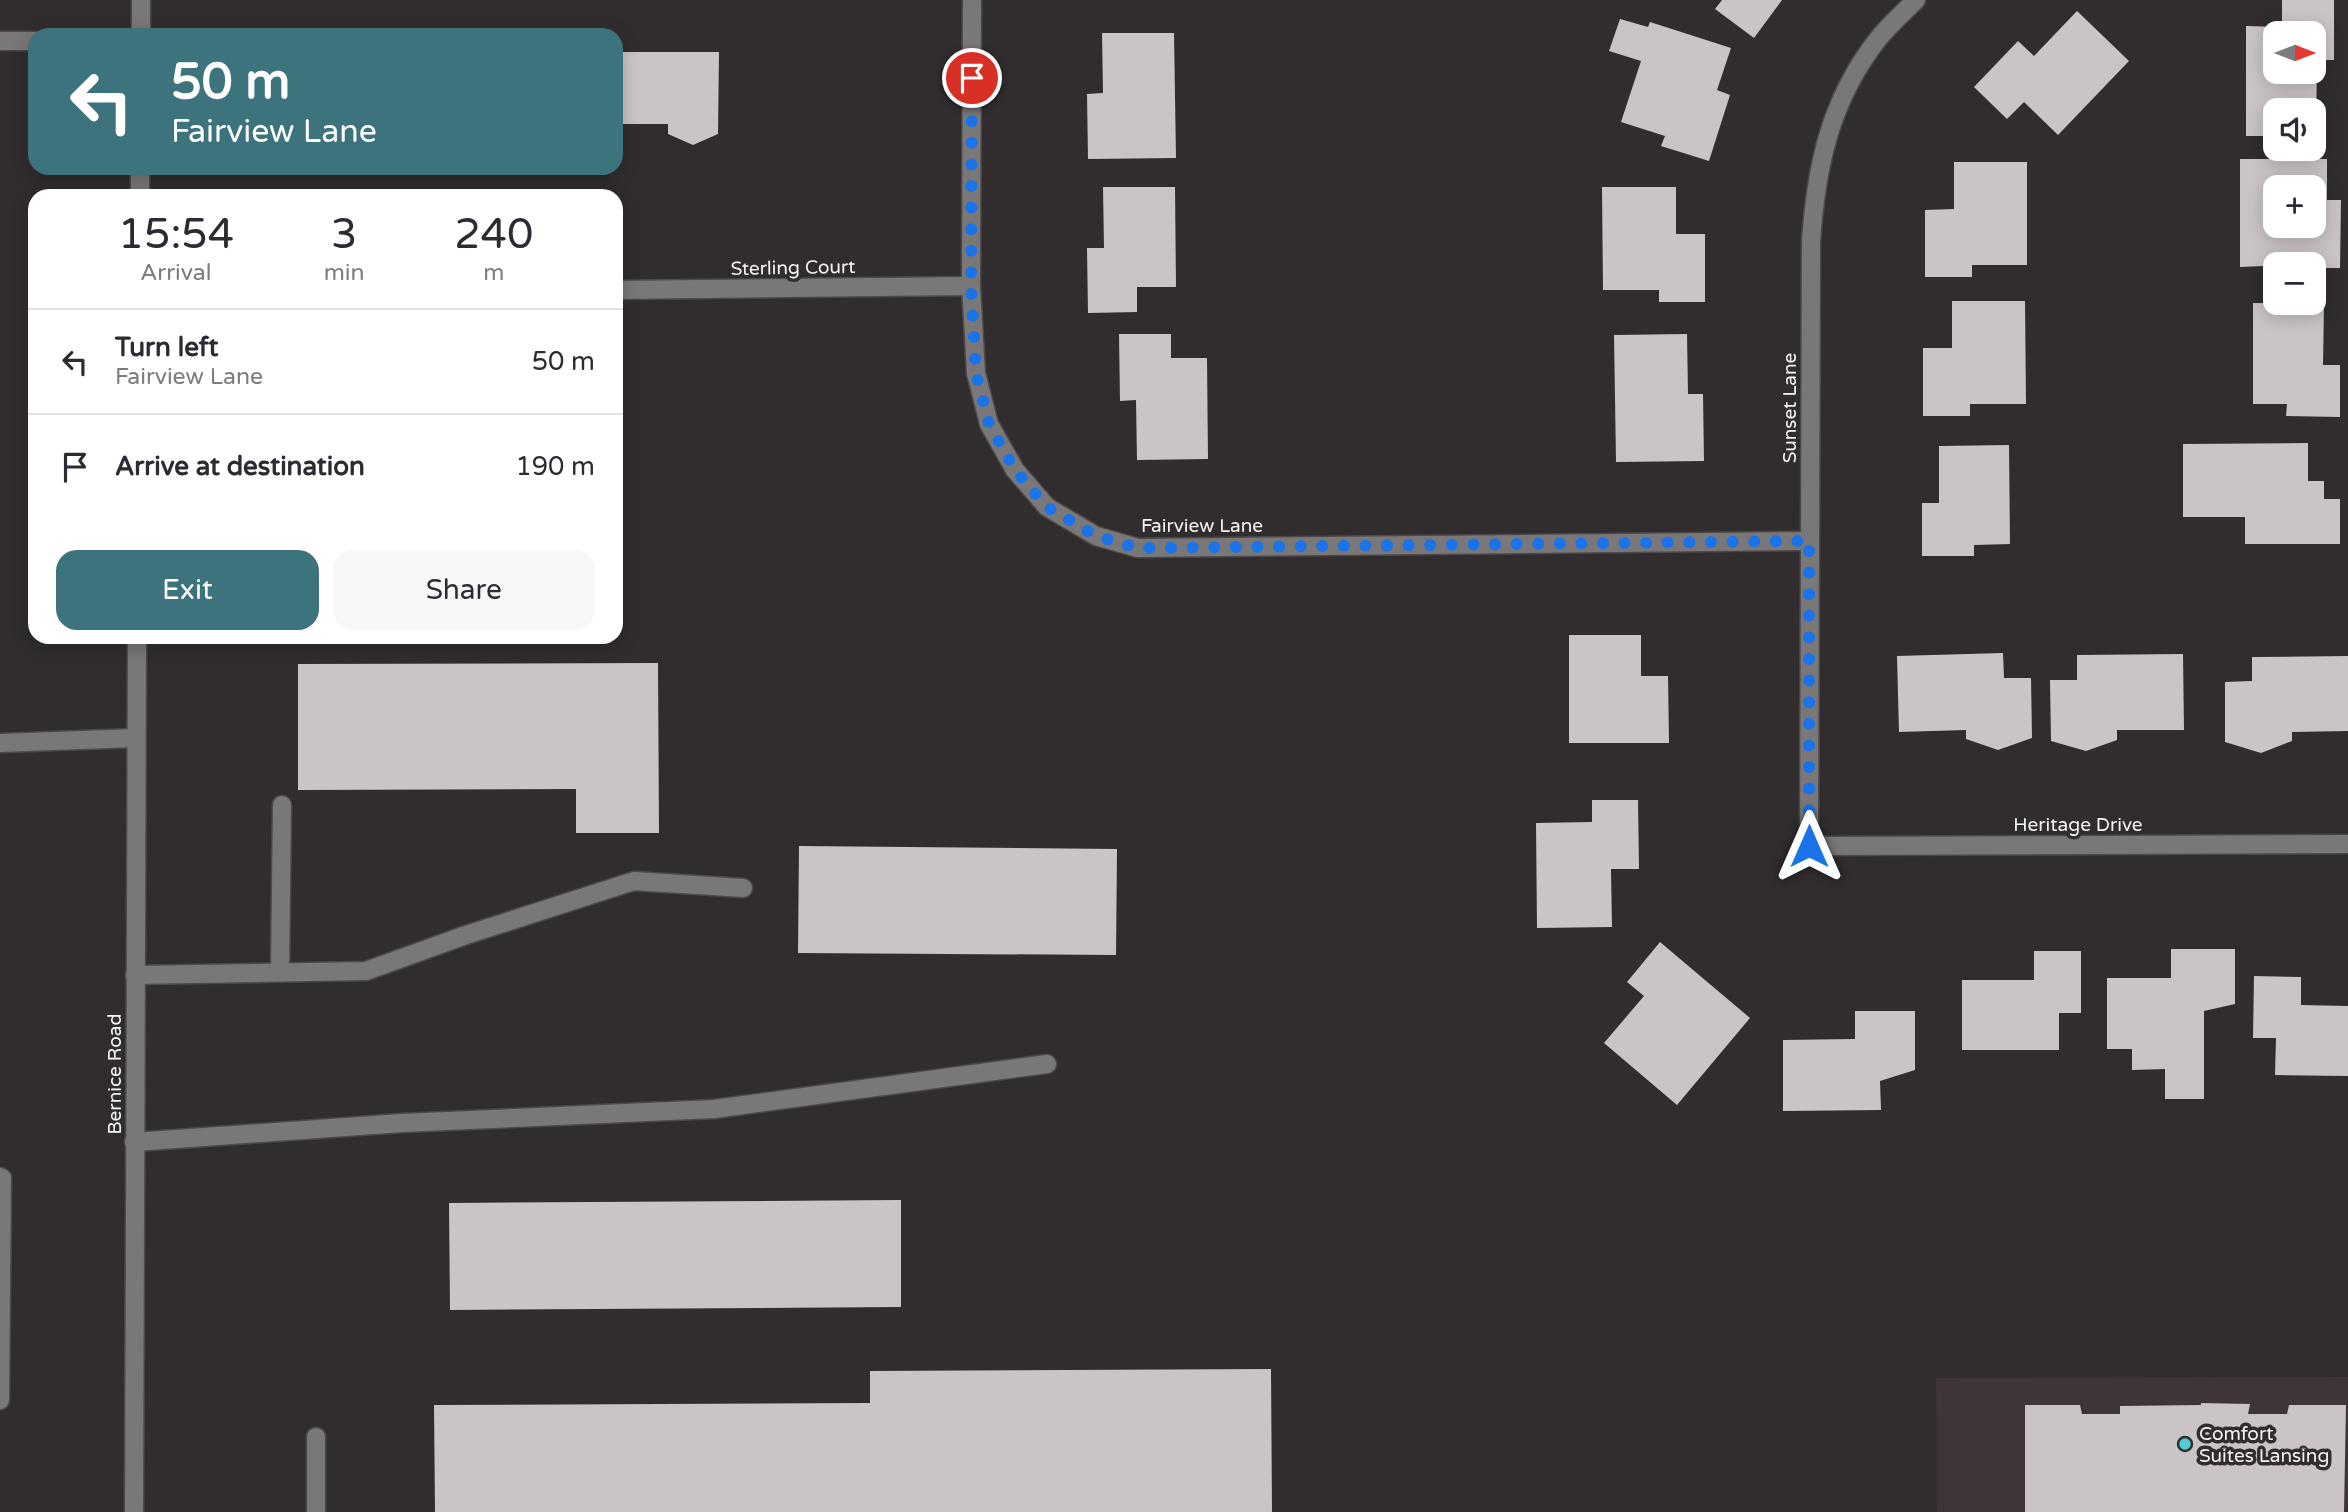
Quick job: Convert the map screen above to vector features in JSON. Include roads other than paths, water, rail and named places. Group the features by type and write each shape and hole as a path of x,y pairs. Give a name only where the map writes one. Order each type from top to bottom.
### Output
{"street":[{"path":"141,0 141,28"},
{"name":"Fairview Lane","path":"972,0 971,286 976,373 989,424 1015,470 1047,507 1096,536 1138,548 1809,541"},
{"name":"Sunset Lane","path":"1809,846 1811,242 1814,194 1825,142 1844,94 1878,39 1916,0"},
{"path":"0,41 28,41"},
{"name":"Sterling Court","path":"623,290 971,286"},
{"name":"Bernice Road","path":"134,1512 137,644"},
{"path":"0,743 136,738"},
{"path":"280,972 282,805"},
{"name":"Heritage Drive","path":"1809,846 2348,844"},
{"path":"135,975 366,971 466,935 634,881 743,888"},
{"path":"134,1142 402,1124 713,1109 1047,1064"},
{"path":"0,1177 0,1400"},
{"path":"316,1437 316,1512"}],"place":[{"name":"Comfort Suites Lansing","path":"2185,1444"}]}
